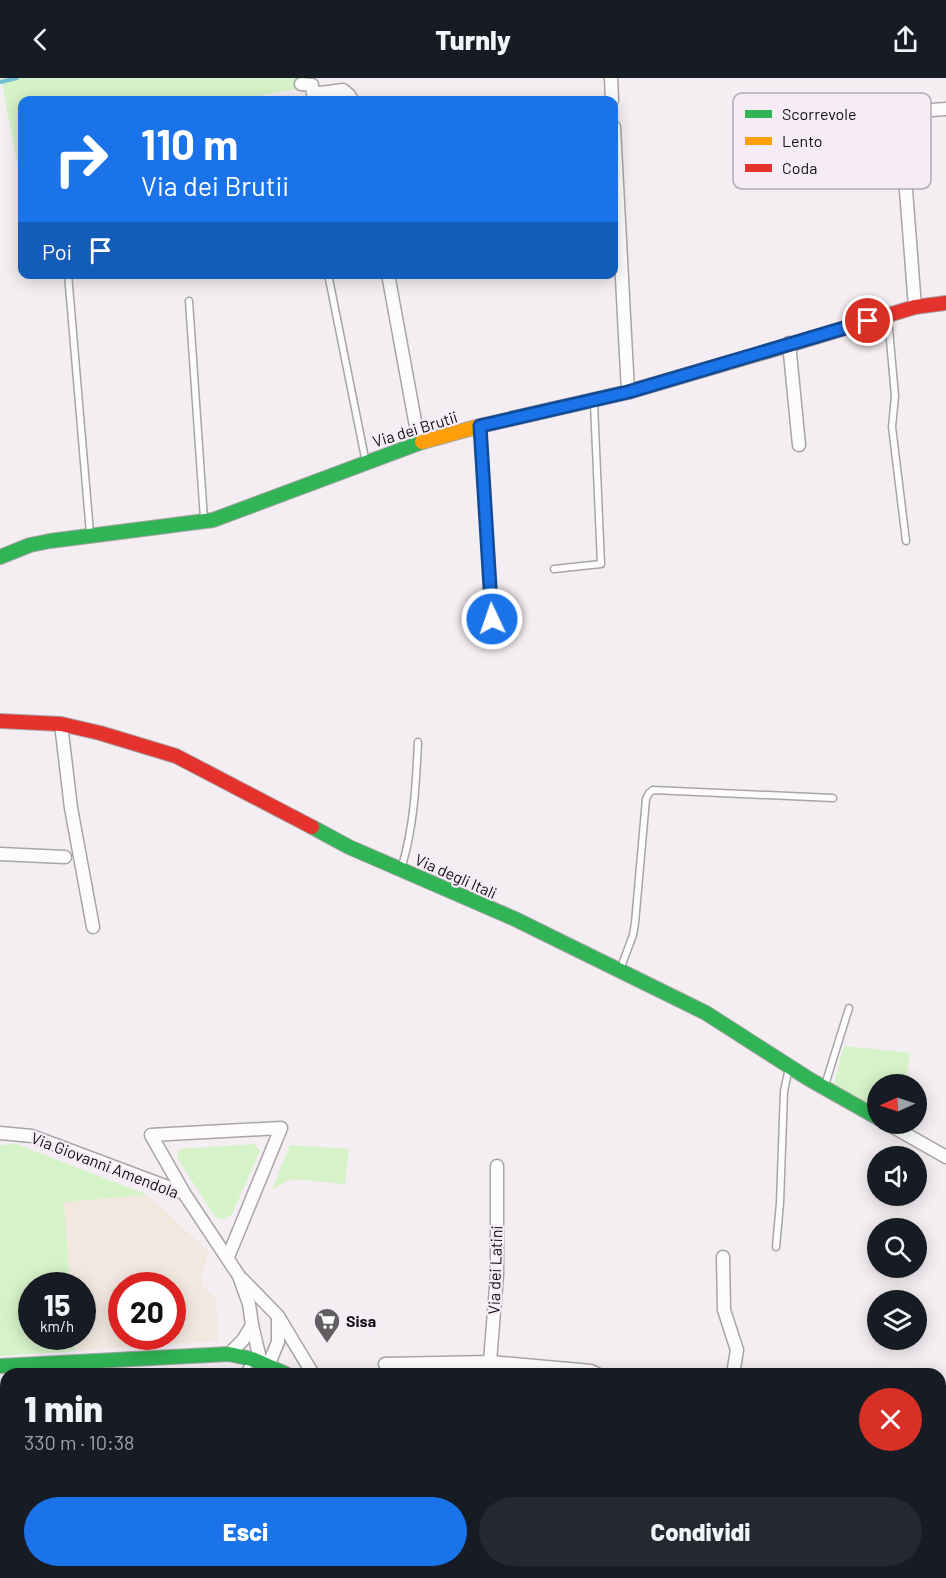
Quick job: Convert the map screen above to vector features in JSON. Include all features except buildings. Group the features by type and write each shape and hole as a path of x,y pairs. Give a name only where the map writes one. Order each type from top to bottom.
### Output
{"street":[{"path":"611,78 612,96"},
{"path":"301,84 312,85 314,94 343,90 350,96"},
{"path":"931,110 946,109"},
{"path":"906,189 915,307"},
{"path":"618,203 628,392"},
{"path":"389,279 419,443"},
{"name":"Via dei Brutii","path":"0,557 30,545 213,520 419,443 480,426 628,392 915,307 946,303"},
{"path":"789,343 799,445"},
{"name":"Via degli Itali","path":"0,721 61,724 176,756 349,847 515,919 706,1013 867,1112"},
{"path":"61,724 71,807 93,927"},
{"path":"0,854 65,857"},
{"path":"184,1193 151,1135 282,1128 228,1257"},
{"name":"Via Giovanni Amendola","path":"0,1134 32,1136 184,1193 239,1276"},
{"path":"906,1134 946,1157"},
{"name":"Via dei Latini","path":"490,1368 497,1274 497,1166"},
{"path":"723,1257 724,1310 737,1350 734,1368"},
{"path":"239,1276 278,1316 309,1368"},
{"path":"239,1276 249,1304 261,1363"},
{"path":"261,1363 278,1342 278,1316"},
{"path":"229,1354 243,1340 252,1324"},
{"path":"0,1366 229,1354 272,1368"},
{"path":"385,1364 490,1368"}],"lane":[{"path":"68,279 90,536"},
{"path":"329,279 366,462"},
{"path":"189,301 204,522"},
{"path":"888,315 895,396 892,427 906,541"},
{"path":"554,569 601,564 594,399"},
{"path":"480,426 492,619"},
{"path":"401,870 415,795 418,742"},
{"path":"620,970 635,924 646,799 649,793 653,790 833,798"},
{"path":"825,1088 849,1008"},
{"path":"776,1247 784,1091 789,1066"},
{"path":"253,1368 261,1363"}],"shaded area":[{"path":"148,1195 209,1252 202,1275 203,1287 216,1298 218,1341 186,1343 186,1272 108,1272 108,1349 96,1350 96,1272 69,1272 64,1202"}],"green space":[{"path":"1,78 300,78 302,88 258,96 18,96 18,168"},
{"path":"844,1046 911,1053 906,1074 867,1074 867,1105 833,1087"},
{"path":"16,1144 148,1195 64,1202 69,1272 18,1272 18,1350 75,1351 0,1356 0,1145"},
{"path":"255,1144 260,1151 232,1214 222,1220 215,1217 177,1157 179,1149"},
{"path":"290,1145 349,1149 345,1184 292,1179 272,1189"}],"waterway":[{"path":"0,82 17,78"}],"traffic: fast":[{"path":"0,557 30,545 50,541 213,520 422,442"},
{"path":"312,827 349,847 515,919 706,1013 809,1079 867,1112"},
{"path":"0,1366 229,1354 252,1359 272,1368"}],"traffic: slow":[{"path":"422,442 480,426 628,392 782,347"}],"traffic: jam":[{"path":"782,347 915,307 946,303"},
{"path":"0,721 61,724 176,756 312,827"}],"place":[{"name":"Sisa","path":"327,1344"}],"route":[{"path":"492,619 480,426 628,392 868,321"}]}
